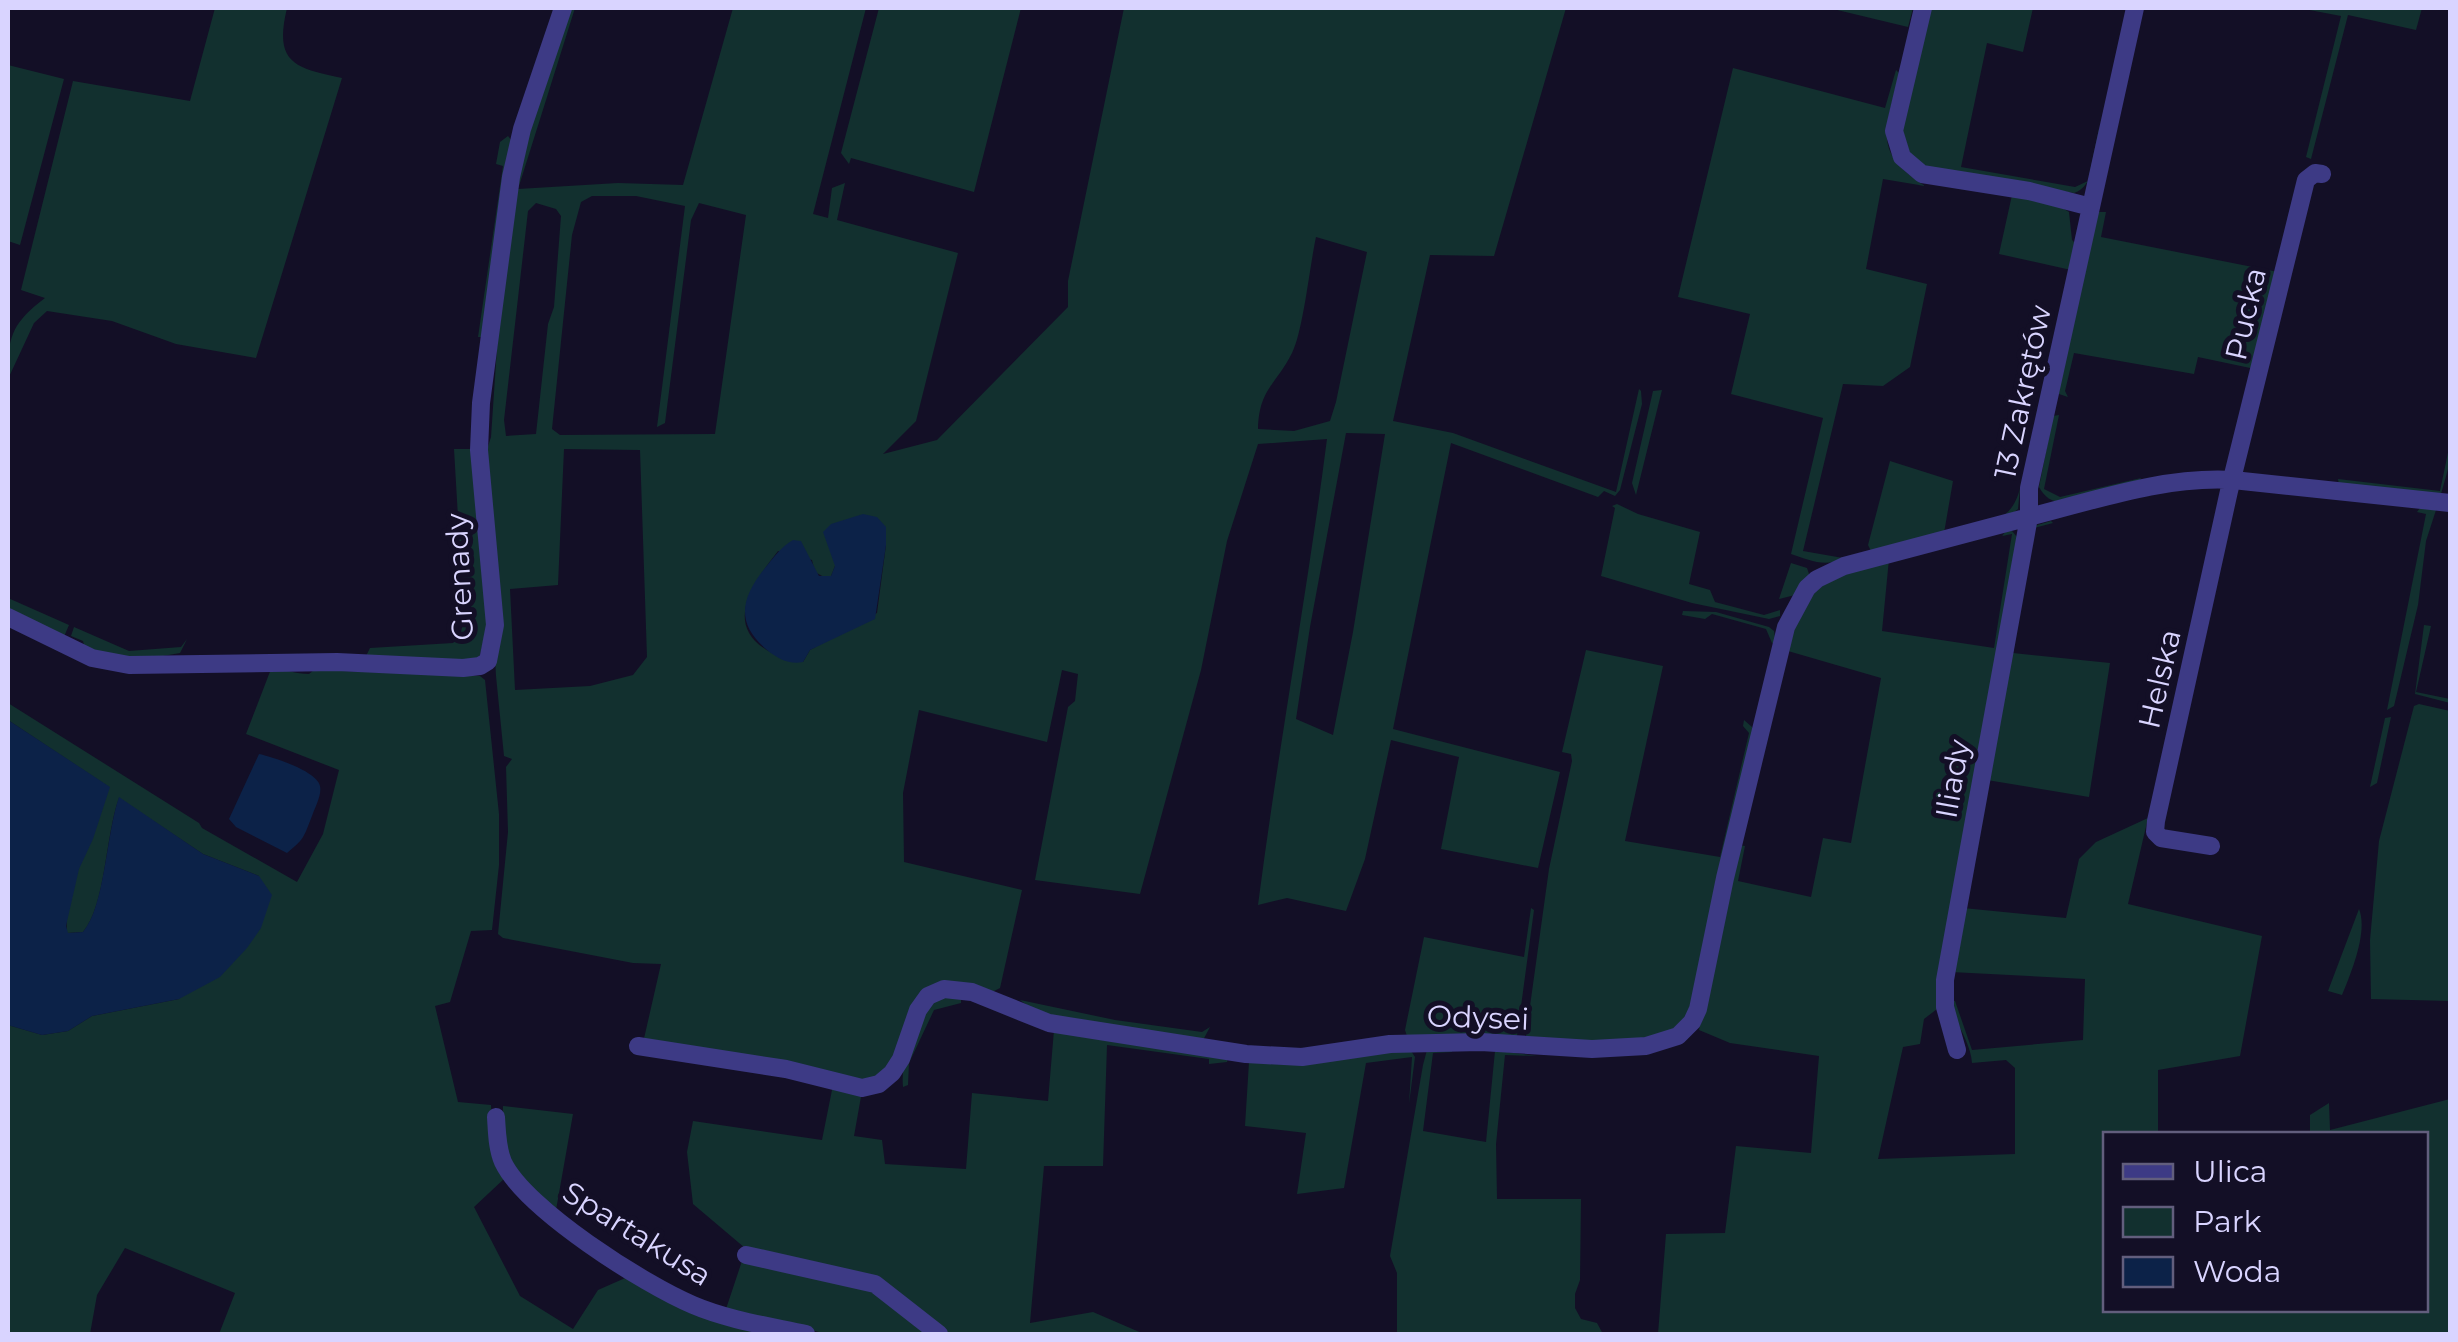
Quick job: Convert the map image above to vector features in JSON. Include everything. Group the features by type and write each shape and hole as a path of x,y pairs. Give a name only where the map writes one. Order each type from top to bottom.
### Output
{"street":[{"name":"Grenady","path":"8,617 92,658 129,665 320,662 462,668 488,661 495,625 480,450 481,402 511,176 522,130 563,8"},
{"path":"1923,8 1895,123 1898,150 1908,164 1930,177 2029,191 2091,207"},
{"name":"13 Zakrętów","path":"2135,8 2029,488 2029,517 2153,486 2201,480 2450,501"},
{"name":"Pucka","path":"2233,480 2306,180 2315,173 2322,174"},
{"name":"Helska","path":"2211,846 2161,838 2155,826 2233,480"},
{"name":"Odysei","path":"638,1046 786,1069 854,1088 871,1086 886,1078 897,1065 923,1002 936,992 954,988 1049,1023 1271,1056 1319,1056 1390,1044 1482,1042 1592,1049 1666,1042 1683,1032 1698,1009 1724,878 1781,640 1798,600 1816,580 1844,566 2029,517"},
{"name":"Iliady","path":"1957,1050 1945,1007 1945,980 2029,517"},
{"name":"Spartakusa","path":"496,1116 498,1147 511,1176 538,1204 584,1239 697,1307 806,1334"},
{"name":"Spartakusa","path":"746,1255 875,1284 939,1334"}],"green space":[{"path":"215,8 287,8 283,40 291,59 300,66 342,78 256,358 176,344 112,321 47,311 34,323 8,379 14,332 25,315 45,298 21,290 73,81 190,101"},
{"path":"570,8 575,8 518,189 618,183 683,185 733,8 866,8 813,214 828,218 832,188 845,183 837,220 958,253 916,421 883,454 937,440 1068,307 1068,281 1124,8 1566,8 1494,256 1430,255 1393,421 1453,433 1616,492 1641,391 1642,404 1620,490 1615,496 1604,491 1598,497 1451,443 1393,729 1560,772 1538,868 1441,849 1459,757 1391,740 1365,859 1346,911 1287,898 1258,905 1327,439 1258,444 1227,541 1201,670 1140,894 1035,880 1068,707 1075,701 1078,674 1062,670 1047,742 919,710 903,793 904,862 1022,890 1000,988 992,992 941,984 891,1066 869,1081 643,1043 661,964 633,963 503,938 498,934 508,832 506,767 512,759 504,756 496,676 485,456 491,437 498,333 516,186 535,112","holes":["592,196 636,196 685,206 657,427 665,423 691,220 699,203 746,215 715,434 560,435 552,429 572,235 581,202","536,203 556,209 561,216 554,307 548,324 536,434 506,436 504,420 528,211","1316,237 1367,252 1330,421 1294,431 1258,429 1261,405 1296,343","1346,433 1385,434 1333,735 1296,719","564,449 640,450 647,657 633,675 590,686 515,690 510,589 558,585","886,545 877,613 810,650 803,662 775,655 756,642 748,630 746,604 778,551 812,560 815,572 831,576 835,566"]},
{"path":"879,8 1021,8 974,192 851,158 849,164 841,153"},
{"path":"1829,8 1913,8 1908,27"},
{"path":"1929,8 2033,8 2023,52 1987,43 1961,167 2075,187 2088,181 2081,189 2074,193 1932,171 1912,160 1901,126"},
{"path":"2299,8 2422,8 2416,30 2348,15 2311,159 2306,157 2341,16"},
{"path":"8,65 64,79 20,245 8,241"},
{"path":"1733,68 1885,108 1896,70 1899,73 1887,124 1889,150 1925,186 1883,179 1866,269 1927,284 1910,367 1883,386 1843,384 1803,551 1843,558 1830,562 1791,554 1823,418 1731,394 1750,314 1678,297"},
{"path":"2099,128 2097,155 2088,180"},
{"path":"508,136 512,141 483,337 478,337 503,166 496,164 500,142"},
{"path":"2012,195 2069,212 2072,240 2077,245 2071,270 1999,254"},
{"path":"2098,212 2106,212 2101,237 2278,272 2255,369 2198,357 2194,374 2074,353 2065,391 2068,397 2056,393"},
{"path":"1662,390 1636,495 1632,483 1653,391"},
{"path":"2059,415 2044,489 2060,497 2141,478 2138,483 2063,503 2046,496 2039,487 2053,416"},
{"path":"2450,443 2450,462 2441,494 2339,485 2338,479 2440,491"},
{"path":"454,449 475,449 487,625 480,655 474,661 365,658 370,648 453,643 460,636 464,619"},
{"path":"1890,461 1953,481 1944,533 2001,517 2016,501 2020,488 2018,509 2005,520 1872,553 1868,545"},
{"path":"1617,504 1700,532 1689,584 1710,590 1715,602 1764,615 1780,610 1780,616 1769,619 1692,603 1601,576 1615,508 1612,506"},
{"path":"2420,508 2436,510 2426,541 2418,605 2394,706 2387,710 2426,514 2417,512"},
{"path":"2051,521 2034,528 2013,653 2110,663 2089,797 1987,780 2034,526"},
{"path":"2012,531 2017,537 1937,1009 1924,1019 1920,1044 1903,1047 1878,1159 2015,1154 2015,1068 2006,1060 1972,1063 1948,1001 1955,1001 1972,1050 2083,1040 2085,979 1951,972 1963,908 2066,918 2079,859 2096,842 2148,818 2128,904 2262,936 2240,1056 2158,1070 2158,1132 2103,1132 2103,1312 2428,1312 2428,1132 2310,1132 2310,1115 2329,1103 2330,1130 2450,1099 2450,1334 1658,1334 1666,1234 1725,1233 1736,1146 1811,1153 1819,1056 1730,1043 1699,1030 1737,845 1745,846 1738,881 1811,897 1823,838 1851,843 1881,678 1788,651 1799,607 1831,578 1889,559 1882,631 1994,648 2012,534 2002,536"},
{"path":"1791,563 1807,568 1810,577 1795,595 1779,599"},
{"path":"8,598 69,625 63,639 8,610"},
{"path":"1683,611 1716,612 1769,627 1774,631 1776,644 1766,629 1712,614 1705,619 1682,615"},
{"path":"2424,625 2431,626 2416,692 2450,699 2450,703 2415,694"},
{"path":"74,627 129,651 181,647 187,639 180,653 140,660 85,649 83,641 71,636"},
{"path":"1586,650 1663,666 1625,841 1720,857 1749,733 1743,726 1744,720 1754,734 1695,1004 1680,1027 1626,1045 1527,1039 1526,1035 1549,869 1572,761 1571,754 1562,752"},
{"path":"271,669 309,674 314,670 480,676 485,680 499,814 499,865 492,930 471,931 450,1002 435,1006 458,1102 491,1105 493,1146 505,1178 474,1207 520,1296 573,1329 598,1290 632,1275 790,1334 219,1334 235,1293 125,1248 97,1295 90,1334 8,1334 8,1025 42,1035 68,1031 92,1016 179,999 259,876 203,854 119,798 91,920 83,932 67,933 75,878 109,787 8,720 8,703 202,828 297,882 323,834 339,770 246,734"},
{"path":"2414,706 2450,711 2450,1001 2371,999 2370,940 2379,841"},
{"path":"2391,717 2377,783 2370,787 2385,718"},
{"path":"1531,908 1534,910 1517,1036 1408,1039 1405,1030 1424,937 1524,957"},
{"path":"2359,909 2360,940 2342,995 2328,991"},
{"path":"935,998 961,998 961,1003 934,1010 909,1063 908,1085 903,1087 904,1063 911,1040"},
{"path":"1020,1000 1115,1020 1202,1032 1210,1027 1202,1042 1133,1033 1057,1018"},
{"path":"1054,1030 1228,1058 1227,1062 1209,1064 1209,1059 1107,1045 1103,1166 1044,1166 1030,1323 1093,1312 1144,1334 945,1334 900,1297 745,1248 693,1204 687,1152 693,1121 822,1140 833,1085 862,1091 854,1136 882,1140 885,1164 966,1169 972,1093 1048,1101"},
{"path":"1452,1046 1452,1052 1433,1053 1423,1131 1486,1142 1495,1051 1467,1051 1469,1047 1537,1056 1505,1055 1496,1144 1497,1199 1581,1199 1580,1280 1575,1308 1581,1319 1597,1323 1603,1334 1397,1334 1397,1273 1390,1256 1423,1065 1427,1050"},
{"path":"1411,1051 1415,1057 1409,1104 1412,1057 1366,1063 1344,1188 1297,1194 1306,1133 1245,1126 1249,1062"},
{"path":"503,1106 573,1114 556,1210 514,1166 505,1141"},
{"path":"743,1258 863,1283 932,1334 827,1334 726,1309"}],"water":[{"path":"863,514 877,517 886,527 875,619 810,650 803,662 775,656 757,640 746,620 747,600 757,579 793,540 801,541 819,576 831,576 835,566 823,532 831,524"},
{"path":"8,720 110,787 79,869 66,926 68,933 83,932 96,905 119,797 203,854 259,876 272,895 261,928 220,977 179,999 92,1016 68,1031 42,1035 8,1025"},
{"path":"259,754 303,770 320,786 305,834 287,853 236,827 229,819"}]}
